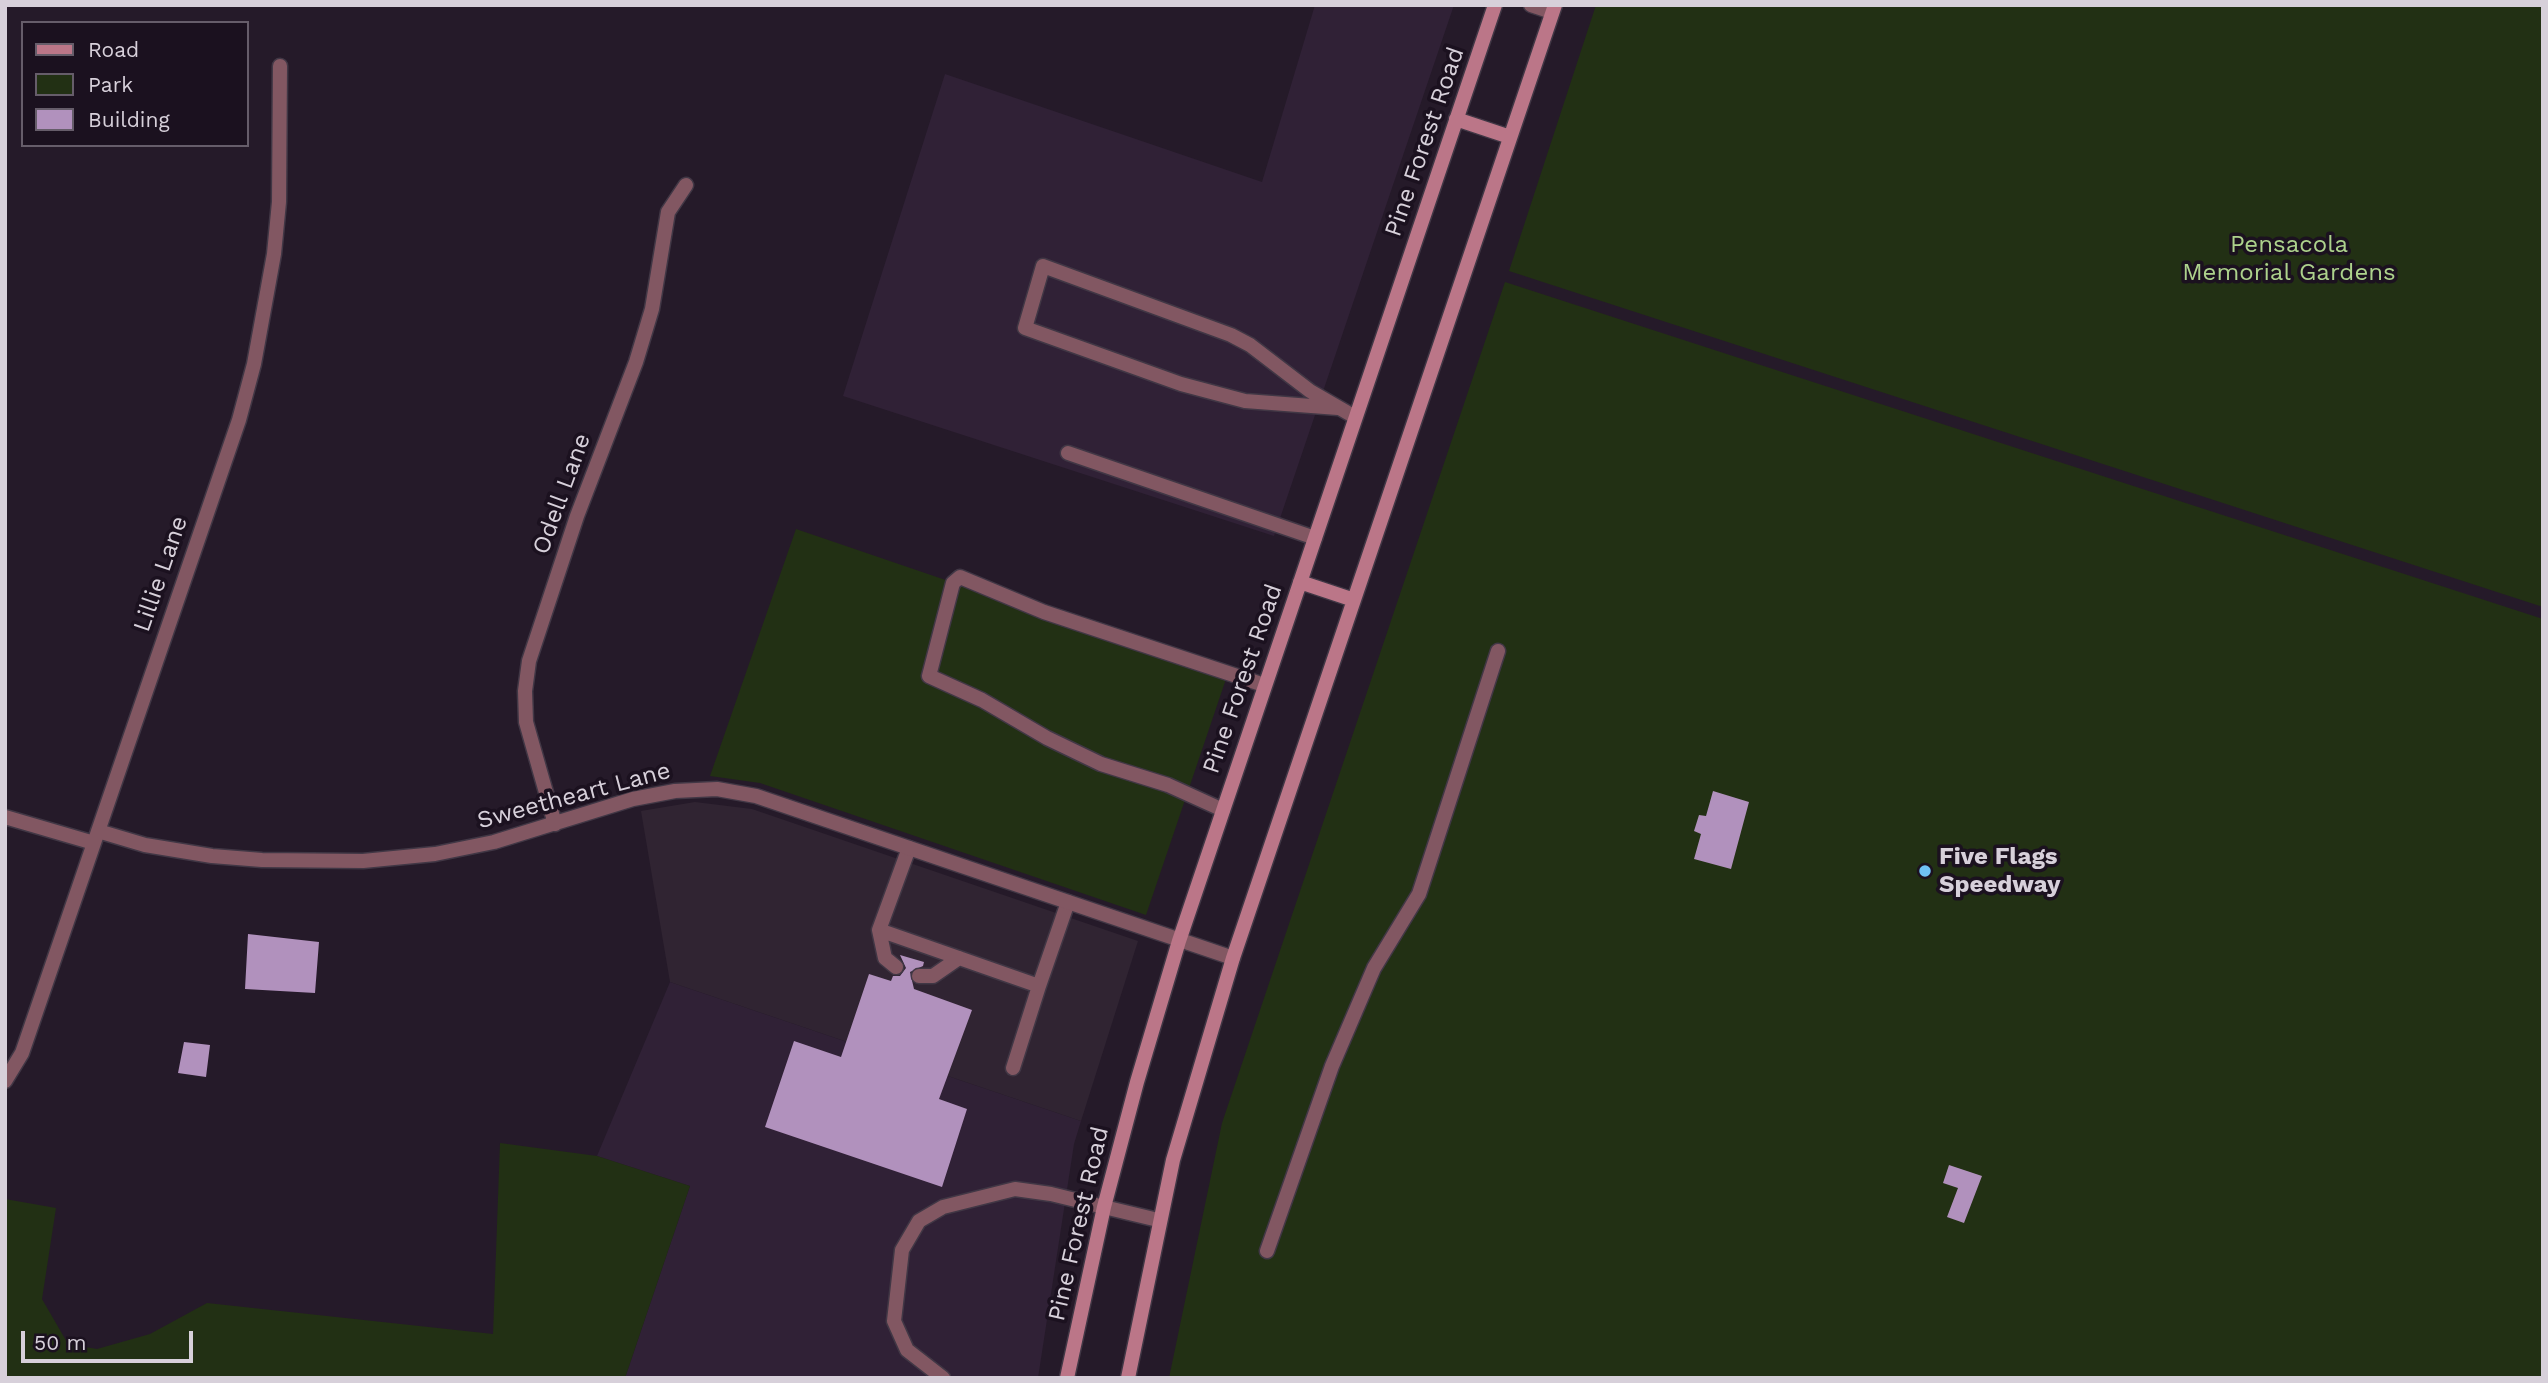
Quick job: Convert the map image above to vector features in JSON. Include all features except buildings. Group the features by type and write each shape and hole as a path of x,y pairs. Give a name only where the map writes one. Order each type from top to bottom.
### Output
{"main road":[{"name":"Pine Forest Road","path":"1067,1378 1104,1207 1136,1082 1179,941 1495,5"},
{"path":"1128,1378 1158,1220 1195,1080 1233,958 1553,9"},
{"path":"1456,120 1510,136"},
{"path":"1300,582 1354,600"}],"street":[{"path":"1531,5 1553,9"},
{"name":"Lillie Lane","path":"5,1081 22,1053 239,420 254,364 275,254 279,202 280,66"},
{"name":"Odell Lane","path":"555,824 526,722 525,691 529,661 578,516 636,362 652,309 668,212 686,185"},
{"path":"1338,408 1245,401 1181,384 1025,328 1043,267 1231,335 1338,408 1355,416"},
{"path":"1068,453 1315,538"},
{"path":"1223,810 1168,785 1101,764 1047,738 982,700 929,676 953,583 960,577 1056,617 1264,685"},
{"path":"1267,1251 1332,1066 1374,968 1419,894 1498,651"},
{"name":"Sweetheart Lane","path":"5,817 96,837 212,856 326,862 435,854 495,842 633,799 675,791 717,789 756,796 1233,958"},
{"path":"896,967 885,958 879,930 909,848"},
{"path":"1013,1068 1068,902"},
{"path":"879,930 1039,986"},
{"path":"919,976 933,976 959,958"},
{"path":"943,1378 907,1350 894,1321 902,1250 919,1221 943,1207 1015,1189 1158,1220"}],"shaded area":[{"path":"1315,5 1454,5 1274,536 843,396 945,74 1262,182"},
{"path":"695,802 752,809 1138,941 1081,1121 670,982 641,811"},
{"path":"670,982 1081,1121 1074,1144 1038,1378 625,1378 690,1186 597,1156"}],"green space":[{"name":"Pensacola Memorial Gardens","path":"1596,5 2543,5 2543,607 1509,271"},
{"name":"Five Flags Speedway","path":"1505,282 2543,619 2543,1378 1169,1378 1222,1123"},
{"path":"796,529 1227,676 1146,915 760,783 710,776"},
{"path":"500,1143 597,1156 690,1186 625,1378 5,1378 5,1199 56,1208 42,1299 68,1344 97,1349 150,1334 207,1303 493,1334"}],"place":[{"name":"Five Flags Speedway","path":"1925,871"}]}
